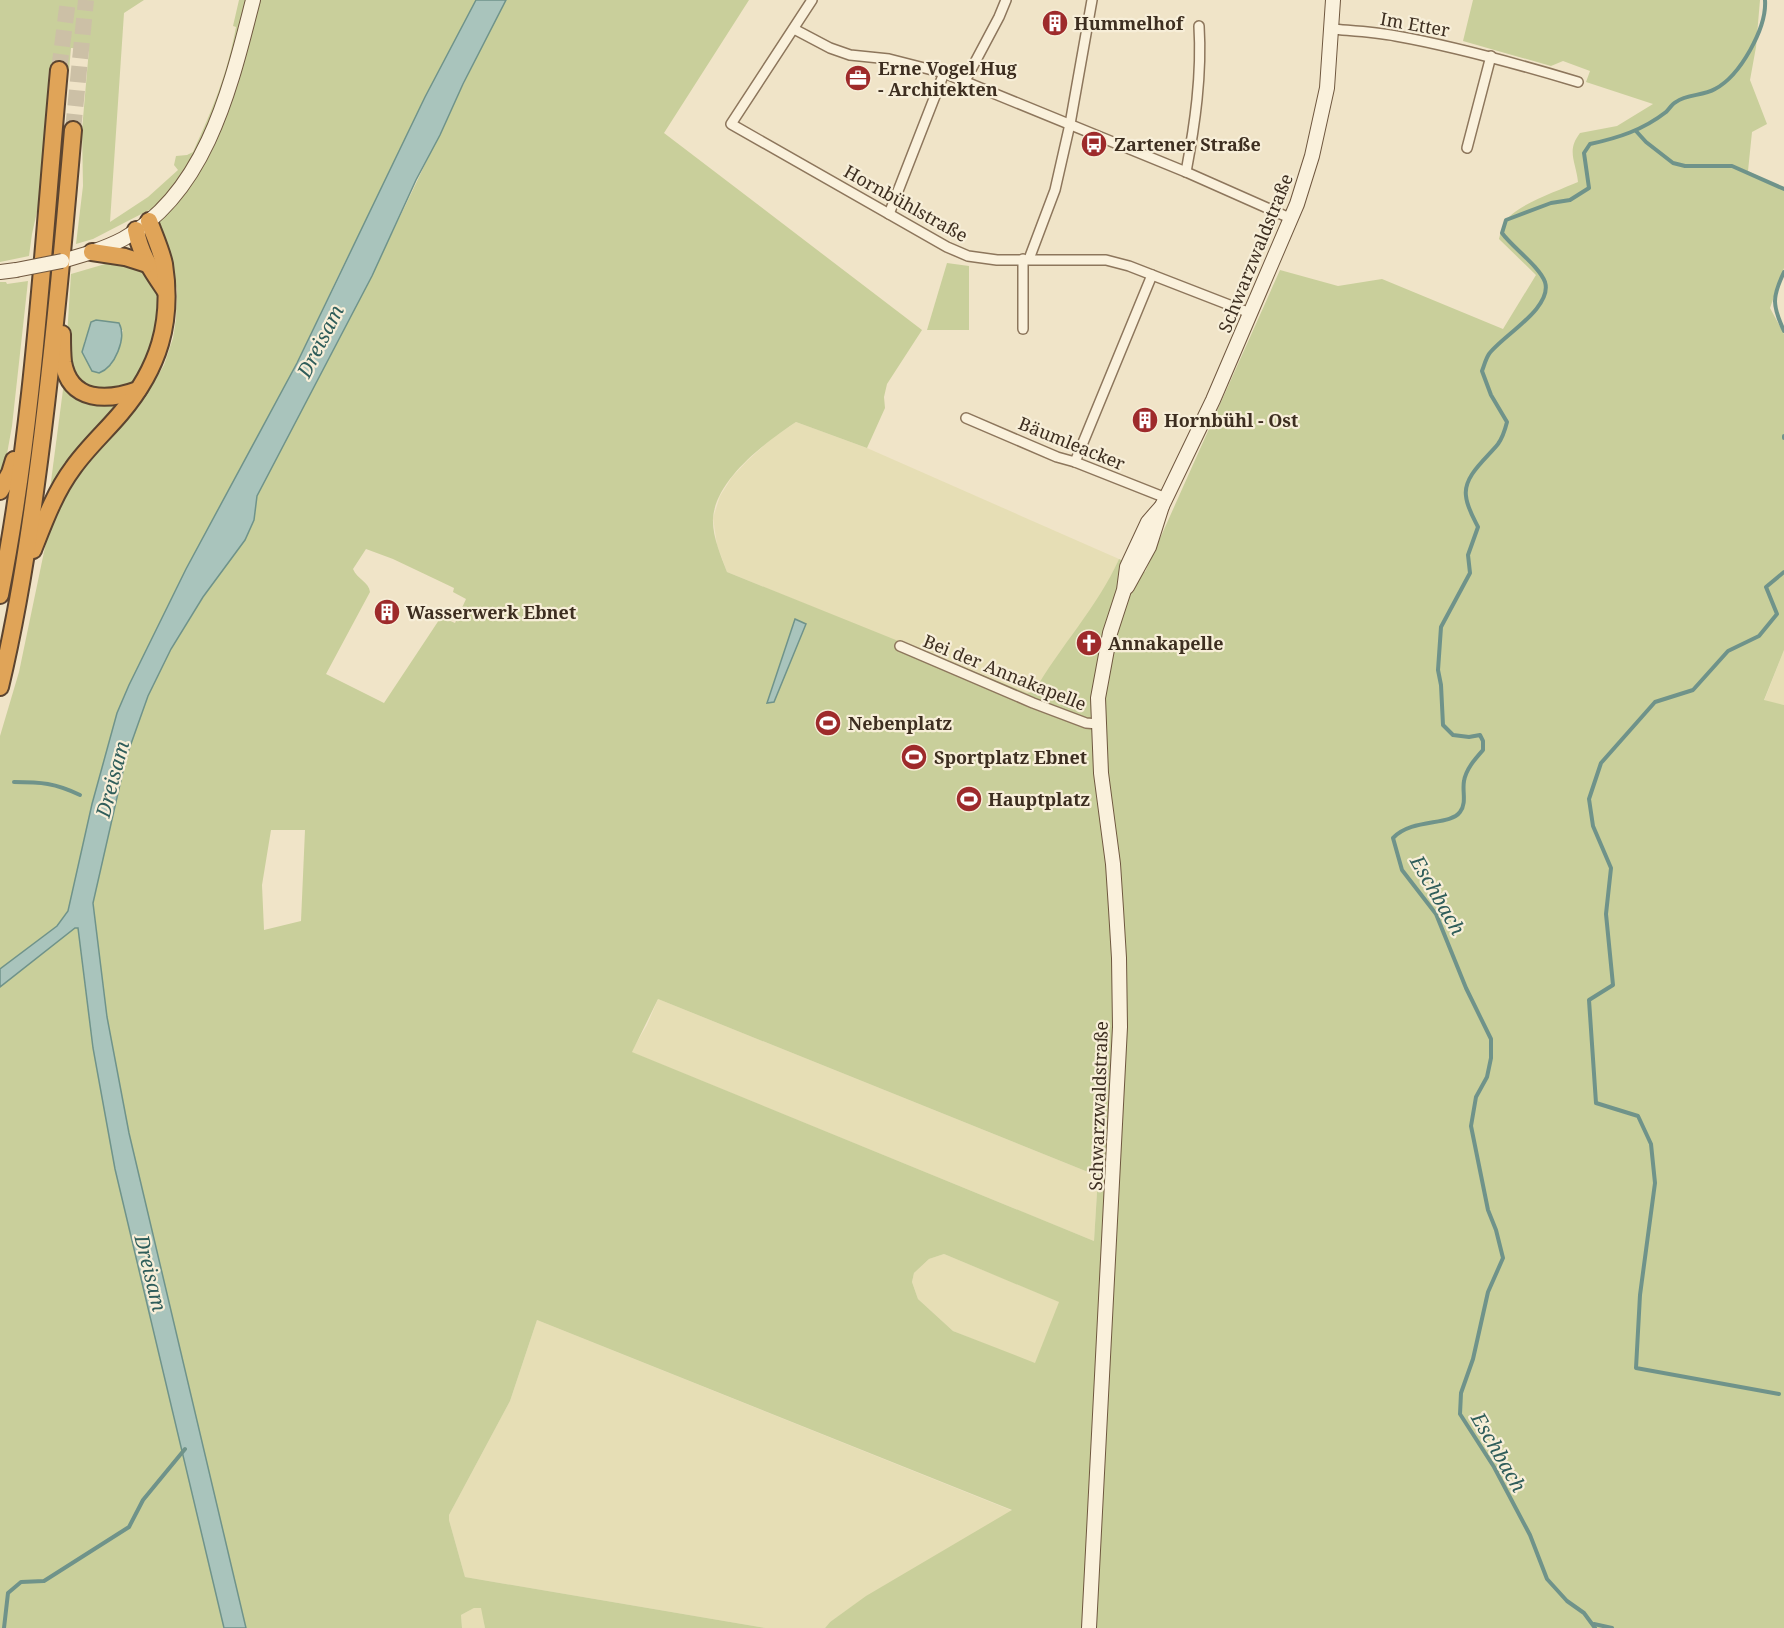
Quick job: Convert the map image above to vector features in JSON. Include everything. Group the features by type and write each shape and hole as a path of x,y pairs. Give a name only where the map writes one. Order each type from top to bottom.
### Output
{"highway":[{"path":"0,595 14,510 34,349 58,70"},
{"path":"0,687 22,576 41,446 59,292 73,130"},
{"path":"142,226 138,244 147,264 165,290"},
{"path":"22,576 62,484 138,390 154,362 163,336 166,312 164,263 142,226"},
{"path":"92,252 125,257 147,264"},
{"path":"59,292 63,362 68,378 85,394 108,399 138,390"},
{"path":"0,492 10,473 25,422"}],"main road":[{"path":"0,272 63,261 92,252 122,239 142,226 166,204 207,145 227,95 253,0"},
{"name":"Schwarzwaldstraße","path":"1089,1628 1120,1027 1115,892 1101,773 1098,724 1101,677 1110,633 1124,590 1127,567 1137,542 1148,522 1164,502 1213,400 1292,219 1312,156 1327,88 1333,0"}],"street":[{"path":"812,0 794,29 830,48 850,54 889,59 944,73 1186,172 1292,219"},
{"path":"964,81 999,18 1006,0"},
{"path":"1023,329 1026,259 1055,190 1070,124 1092,0"},
{"path":"1186,172 1195,123 1201,51 1199,26"},
{"name":"Hornbühlstraße","path":"794,29 731,124 947,247 968,256 997,260 1106,260 1152,275 1250,313"},
{"name":"Im Etter","path":"1332,29 1395,36 1491,56 1578,82"},
{"path":"1467,148 1491,56"},
{"path":"890,214 944,73"},
{"path":"1075,462 1082,440 1152,275"},
{"name":"Bäumleacker","path":"966,418 1057,457 1075,462 1164,502"},
{"name":"Bei der Annakapelle","path":"900,646 1041,706 1086,723 1098,724"}],"shaded area":[{"path":"796,422 867,448 1119,559 1094,606 1034,692 1027,693 1011,688 727,572 717,545 713,518 720,496 732,477 747,461 771,439"},
{"path":"1784,650 1784,705 1764,701"},
{"path":"658,999 1098,1176 1094,1241 631,1052 647,1025"},
{"path":"944,1254 1060,1302 1035,1364 953,1331 918,1299 912,1282 914,1273 929,1259"},
{"path":"537,1320 1013,1511 867,1596 825,1628 765,1628 465,1577 449,1515 510,1401"},
{"path":"474,1608 482,1608 485,1628 462,1628 461,1615"}],"green space":[{"path":"0,0 144,0 124,13 110,222 148,197 178,170 174,165 176,156 193,152 224,76 236,27 233,26 239,0 476,0 297,363 186,569 129,685 117,713 92,804 68,911 57,926 0,969 0,736 19,672 50,523 70,483 151,387 164,365 173,338 177,290 151,209 93,239 76,244 83,186 82,130 89,49 71,48 69,71 49,69 41,194 29,256 0,262"},
{"path":"506,0 749,0 664,133 922,330 887,384 884,397 885,408 867,448 796,422 757,451 733,476 716,503 713,518 715,539 727,572 1027,693 1034,692 1100,594 1119,559 1145,572 1280,270 1338,286 1382,279 1503,329 1536,275 1499,239 1505,222 1523,207 1578,182 1573,151 1580,133 1617,126 1653,104 1586,82 1590,71 1563,61 1551,66 1463,41 1473,0 1760,0 1756,47 1750,80 1767,124 1752,132 1748,171 1784,191 1784,268 1770,308 1784,334 1784,650 1764,700 1784,705 1784,1628 825,1628 866,1596 1012,1510 537,1320 510,1401 449,1515 465,1577 765,1628 485,1628 481,1608 474,1608 461,1615 462,1628 246,1628 129,1133 107,1017 93,903 126,758 148,696 171,649 214,580 245,540 254,520 257,496 356,306","holes":["366,549 454,588 453,592 466,599 455,623 441,617 384,703 326,674 370,592 353,569","271,830 305,830 301,921 264,930 262,885","658,999 1098,1176 1094,1241 632,1052","944,1254 1059,1302 1035,1363 953,1331 918,1299 912,1282 914,1273 929,1259"]},
{"path":"112,262 143,272 155,286 159,300 156,332 144,364 128,387 93,391 72,374 66,351 71,274","holes":["123,330 119,349 111,365 84,342 88,335"]},
{"path":"947,263 969,266 969,330 927,330"},
{"path":"28,281 12,426 0,479 0,282 7,284"},
{"path":"64,382 113,403 118,408 50,489"},
{"path":"75,927 78,928 93,1048 115,1169 224,1628 0,1628 0,987"}],"water":[{"name":"Dreisam","path":"476,0 506,0 416,180 372,276 257,496 254,520 245,540 203,597 171,649 148,696 126,758 93,903 107,1017 129,1133 246,1628 224,1628 115,1169 93,1048 78,928 75,928 0,987 0,969 57,926 68,911 92,804 117,713 129,685 186,569 297,363 425,97"},
{"path":"96,320 119,323 122,336 118,351 110,365 99,373 92,371 82,352 91,322"},
{"path":"795,619 806,624 774,702 767,703"}],"waterway":[{"name":"Eschbach","path":"1595,1628 1584,1613 1567,1601 1547,1579 1530,1535 1494,1467 1460,1414 1461,1393 1473,1359 1488,1292 1503,1258 1488,1210 1471,1126 1476,1097 1487,1077 1491,1058 1491,1039 1466,988 1436,914 1402,870 1393,838 1410,827 1448,819 1460,812 1463,805 1465,777 1471,764 1483,750 1480,735 1469,737 1453,735 1443,725 1438,670 1441,627 1470,573 1468,555 1478,527 1470,512 1466,496 1468,481 1500,441 1507,422 1491,395 1482,371 1489,354 1525,321 1541,302 1545,292 1545,282 1542,276 1502,233 1506,220 1551,203 1570,200 1589,188 1584,153 1590,144 1639,128 1666,112 1680,99 1710,91 1724,83 1742,63 1757,37 1762,24 1765,0"},
{"path":"1636,131 1673,163 1685,166 1732,166 1784,189"},
{"path":"1784,272 1777,288 1775,301 1777,314 1784,331"},
{"path":"1779,1394 1636,1368 1640,1295 1655,1183 1651,1144 1638,1116 1596,1103 1589,1000 1613,985 1606,914 1611,868 1593,826 1589,799 1601,763 1655,702 1693,690 1728,651 1759,636 1777,614 1766,587 1784,572"},
{"path":"14,782 48,784 80,795"},
{"path":"4,1628 8,1593 21,1582 44,1581 129,1527 143,1500 185,1449"},
{"path":"1594,1624 1612,1628"}],"tunnel":[{"path":"59,70 68,0"},
{"path":"73,130 86,0"}],"place":[{"name":"Hummelhof","path":"1055,23"},
{"name":"Erne Vogel Hug - Architekten","path":"858,78"},
{"name":"Zartener Straße","path":"1094,144"},
{"name":"Hornbühl - Ost","path":"1145,420"},
{"name":"Wasserwerk Ebnet","path":"387,612"},
{"name":"Annakapelle","path":"1089,643"},
{"name":"Nebenplatz","path":"828,723"},
{"name":"Sportplatz Ebnet","path":"914,757"},
{"name":"Hauptplatz","path":"969,799"}]}
